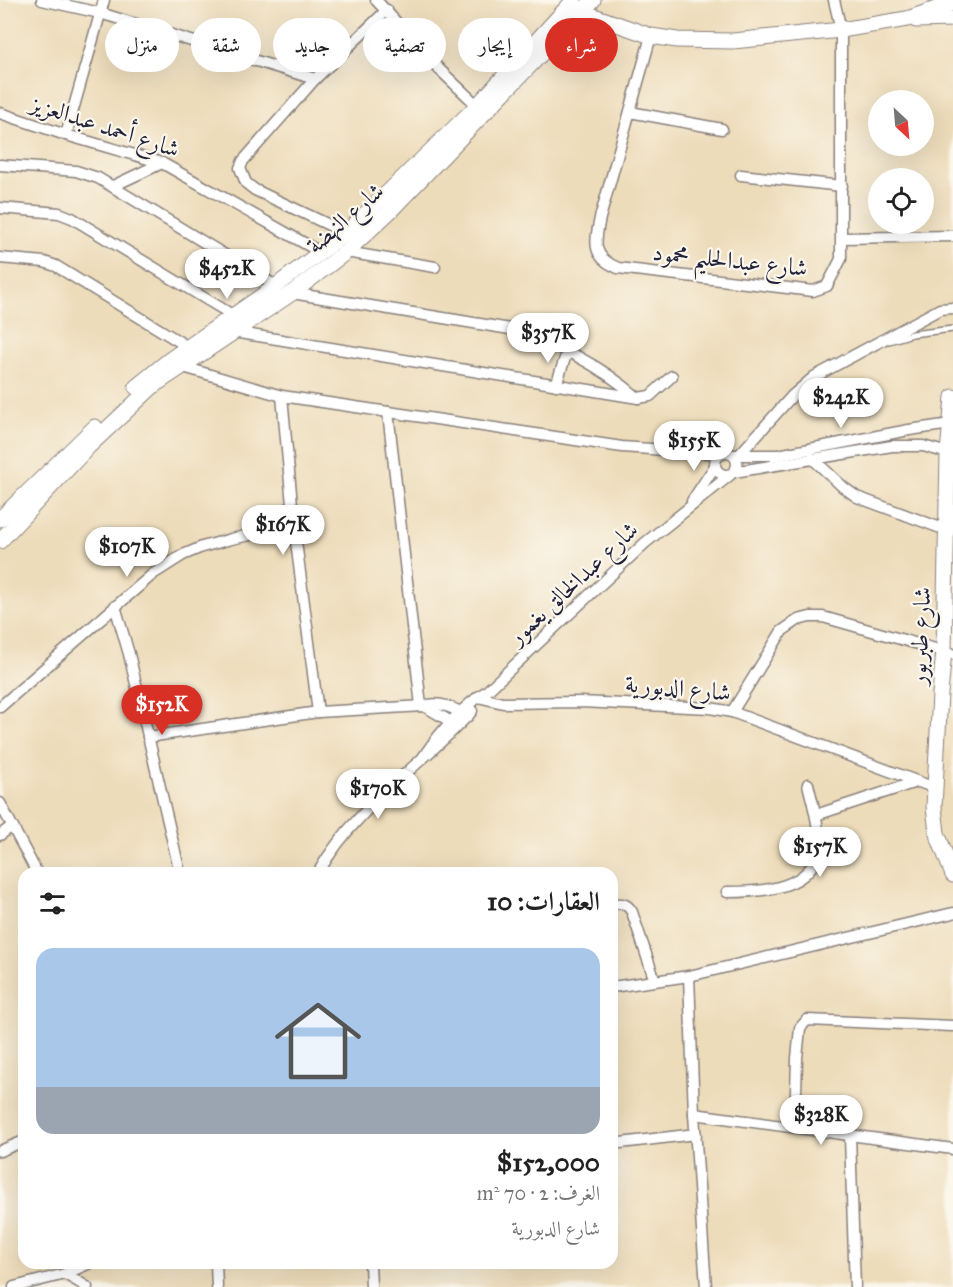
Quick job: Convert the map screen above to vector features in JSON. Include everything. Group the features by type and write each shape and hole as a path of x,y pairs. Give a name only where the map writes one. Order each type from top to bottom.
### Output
{"street":[{"path":"42,0 100,14 315,80"},
{"path":"66,135 104,0"},
{"path":"376,0 440,70 481,109"},
{"name":"شارع عبدالحليم محمود","path":"651,36 606,196 596,240 596,250 612,266 813,291 822,289 832,280 841,259 843,238 841,30 834,0"},
{"path":"907,19 953,3"},
{"path":"580,5 651,36 677,40 733,41 841,30 907,19 953,19"},
{"name":"شارع النهضة","path":"0,541 89,446 153,386 291,293 346,252 389,212 481,109 580,5"},
{"path":"346,233 255,189 246,183 240,168 243,161 315,80 387,10"},
{"name":"شارع النهضة","path":"0,519 131,391 346,233 481,109"},
{"path":"630,112 722,129"},
{"name":"شارع أحمد عبدالعزيز","path":"0,113 66,135 162,162 320,252"},
{"path":"113,186 162,162"},
{"path":"0,165 76,171 87,174 113,186 276,286"},
{"path":"741,175 842,186"},
{"path":"0,208 59,213 72,218 234,316"},
{"path":"843,238 953,236"},
{"path":"346,252 435,267"},
{"path":"0,258 44,262 56,266 188,347"},
{"path":"291,293 510,329 549,342 604,372 638,398"},
{"path":"948,453 923,446 904,445 812,458 732,473 719,473 715,465 716,459 731,454 802,385 814,377 940,309 953,308"},
{"path":"233,332 638,398 650,396 672,376"},
{"path":"556,385 567,352"},
{"path":"180,366 282,396 611,445 683,452 778,455 951,424"},
{"path":"282,396 294,526 318,712"},
{"name":"شارع طبربور","path":"951,868 937,833 935,788 940,694 949,653 946,530 948,453 953,397"},
{"path":"388,412 423,706"},
{"path":"683,452 715,465"},
{"path":"731,454 737,463 732,473"},
{"path":"812,458 843,487 857,496 946,530"},
{"name":"شارع عبدالخالق يغمور","path":"689,507 715,465"},
{"name":"شارع عبدالخالق يغمور","path":"322,867 349,827 424,756 444,742 455,724 482,696 645,543 732,473"},
{"path":"0,707 153,574 183,555 231,539 294,526"},
{"path":"115,606 129,654 179,867"},
{"path":"732,712 782,631 798,620 823,617 949,653"},
{"name":"شارع الدبورية","path":"482,696 503,703 580,702 682,706 732,712 935,788"},
{"path":"148,737 318,712 431,704 445,705 464,714"},
{"path":"423,706 455,724"},
{"path":"816,815 916,782"},
{"path":"727,892 771,890 795,880 809,869 816,858 817,842 816,815 808,784"},
{"path":"0,803 33,867"},
{"path":"0,835 11,827"},
{"path":"618,903 630,908 655,981"},
{"path":"618,986 689,976 953,912"},
{"path":"689,976 694,1114 706,1287"},
{"path":"795,1127 800,1028 807,1020 953,1026"},
{"path":"694,1114 953,1149"},
{"path":"618,1143 696,1134"},
{"path":"850,1136 855,1287"},
{"path":"0,1151 18,1144"},
{"path":"14,1287 76,1269"},
{"path":"216,1269 217,1287"},
{"path":"370,1269 371,1287"},
{"path":"65,1274 87,1287"}],"lane":[{"path":"871,347 912,334 953,329"}]}
